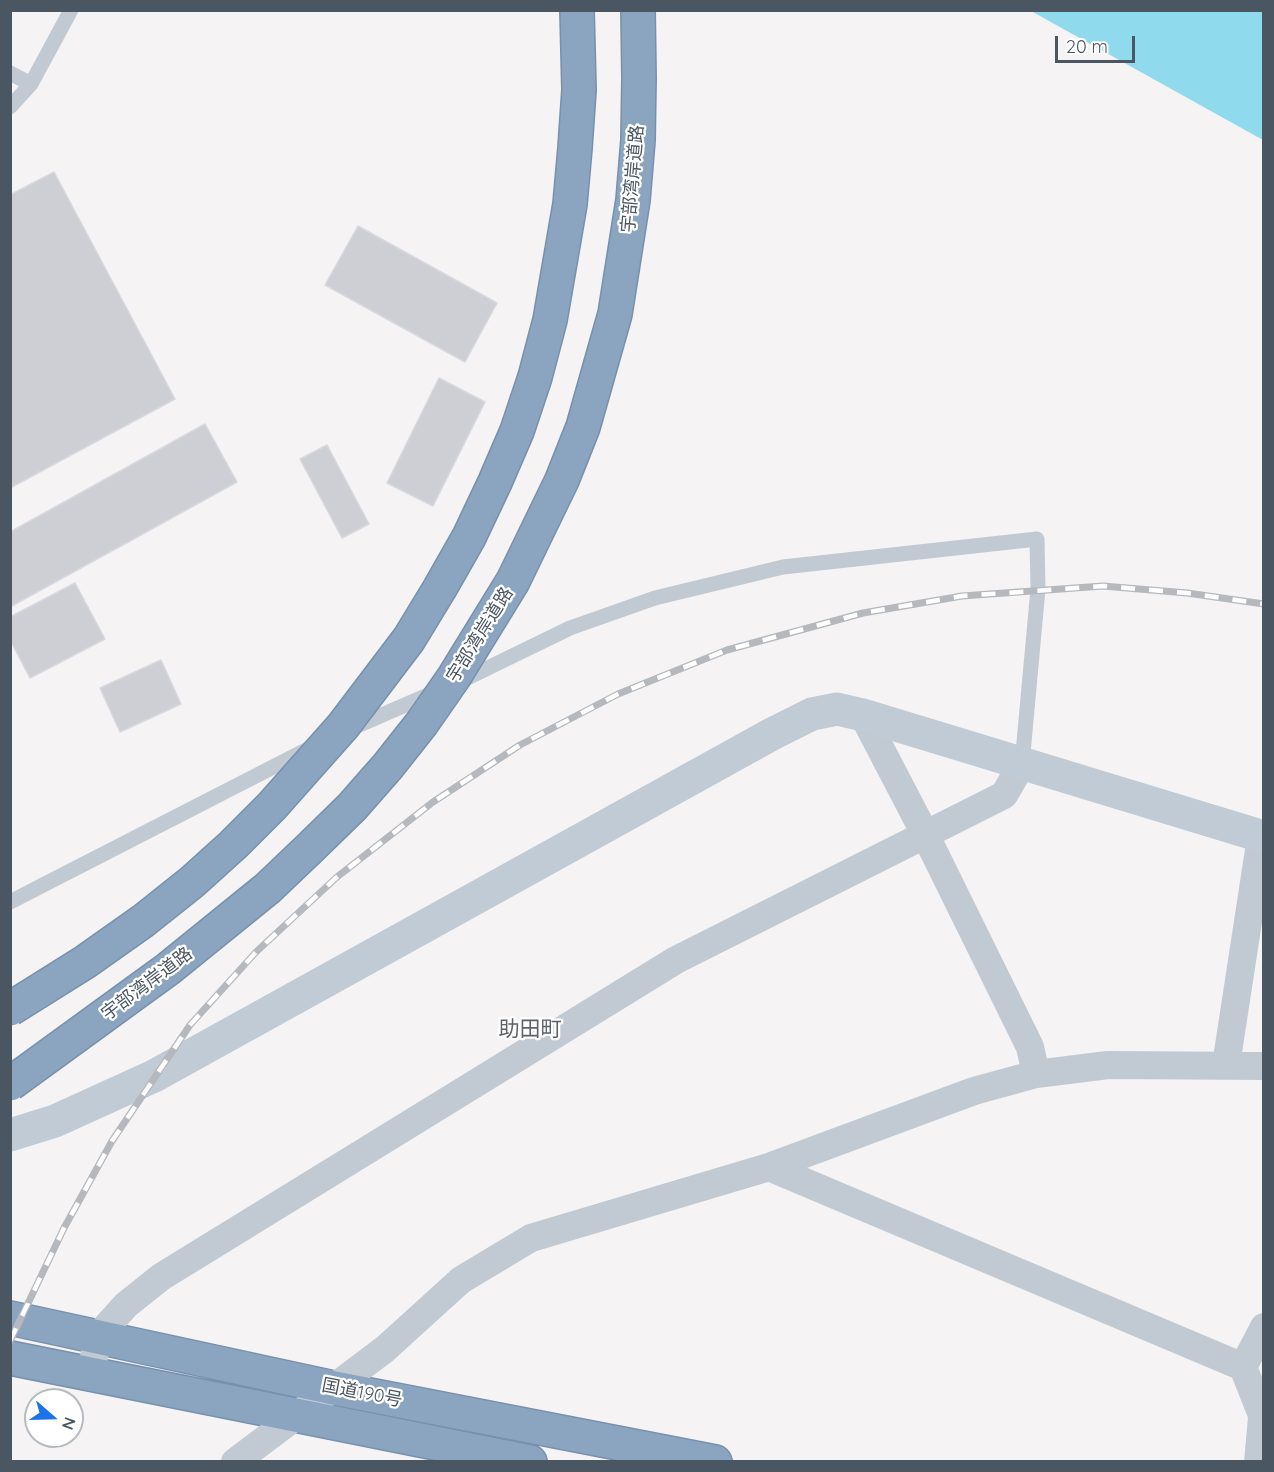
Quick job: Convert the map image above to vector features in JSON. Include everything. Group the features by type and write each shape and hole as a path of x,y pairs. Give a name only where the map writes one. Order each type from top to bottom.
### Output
{"highway":[{"path":"10,1009 85,962 143,921 192,882 272,806 343,726 409,639 469,537 512,441 535,377 550,320 570,204 575,148 579,90 577,10"},
{"name":"宇部湾岸道路","path":"10,1083 177,963 268,888 319,839 388,765 422,723 454,677 513,581 558,490 583,427 615,314 633,200 638,140 638,10"},
{"name":"国道190号","path":"10,1318 334,1388 715,1461"},
{"name":"国道190号","path":"10,1358 297,1414 493,1458 530,1461"}],"street":[{"path":"10,1135 55,1121 154,1076 802,719 812,714 837,709 1262,837 1226,1065"},
{"path":"863,715 925,834 1030,1047 1036,1074"},
{"path":"91,1373 98,1336 126,1305 161,1277 676,960 1004,795 1022,764"},
{"path":"235,1461 385,1349 461,1280 531,1238 769,1167 974,1091 1036,1074 1108,1065 1263,1066"},
{"path":"769,1167 1243,1367 1263,1419 1258,1461"},
{"path":"1243,1367 1263,1327"}],"lane":[{"path":"10,107 31,84 71,10"},
{"path":"10,73 31,84"},
{"path":"10,902 327,739 463,681 570,628 655,598 783,567 1037,539 1038,589 1022,764"}],"water":[{"path":"1031,11 1263,11 1263,140"}],"building":[{"path":"54,172 175,399 10,488 10,195"},
{"path":"358,226 497,303 465,362 325,285"},
{"path":"439,378 485,402 433,506 387,483"},
{"path":"205,424 237,482 10,607 10,532"},
{"path":"327,445 369,524 342,538 300,459"},
{"path":"75,583 105,639 30,678 10,640 10,617"},
{"path":"161,660 181,704 120,732 100,688"}],"railway":[{"path":"10,1341 64,1228 112,1141 190,1025 256,952 337,877 433,802 520,745 618,694 727,650 863,613 962,596 1103,586 1187,593 1264,604"}],"district":[{"name":"助田町","path":"530,1030"}]}
